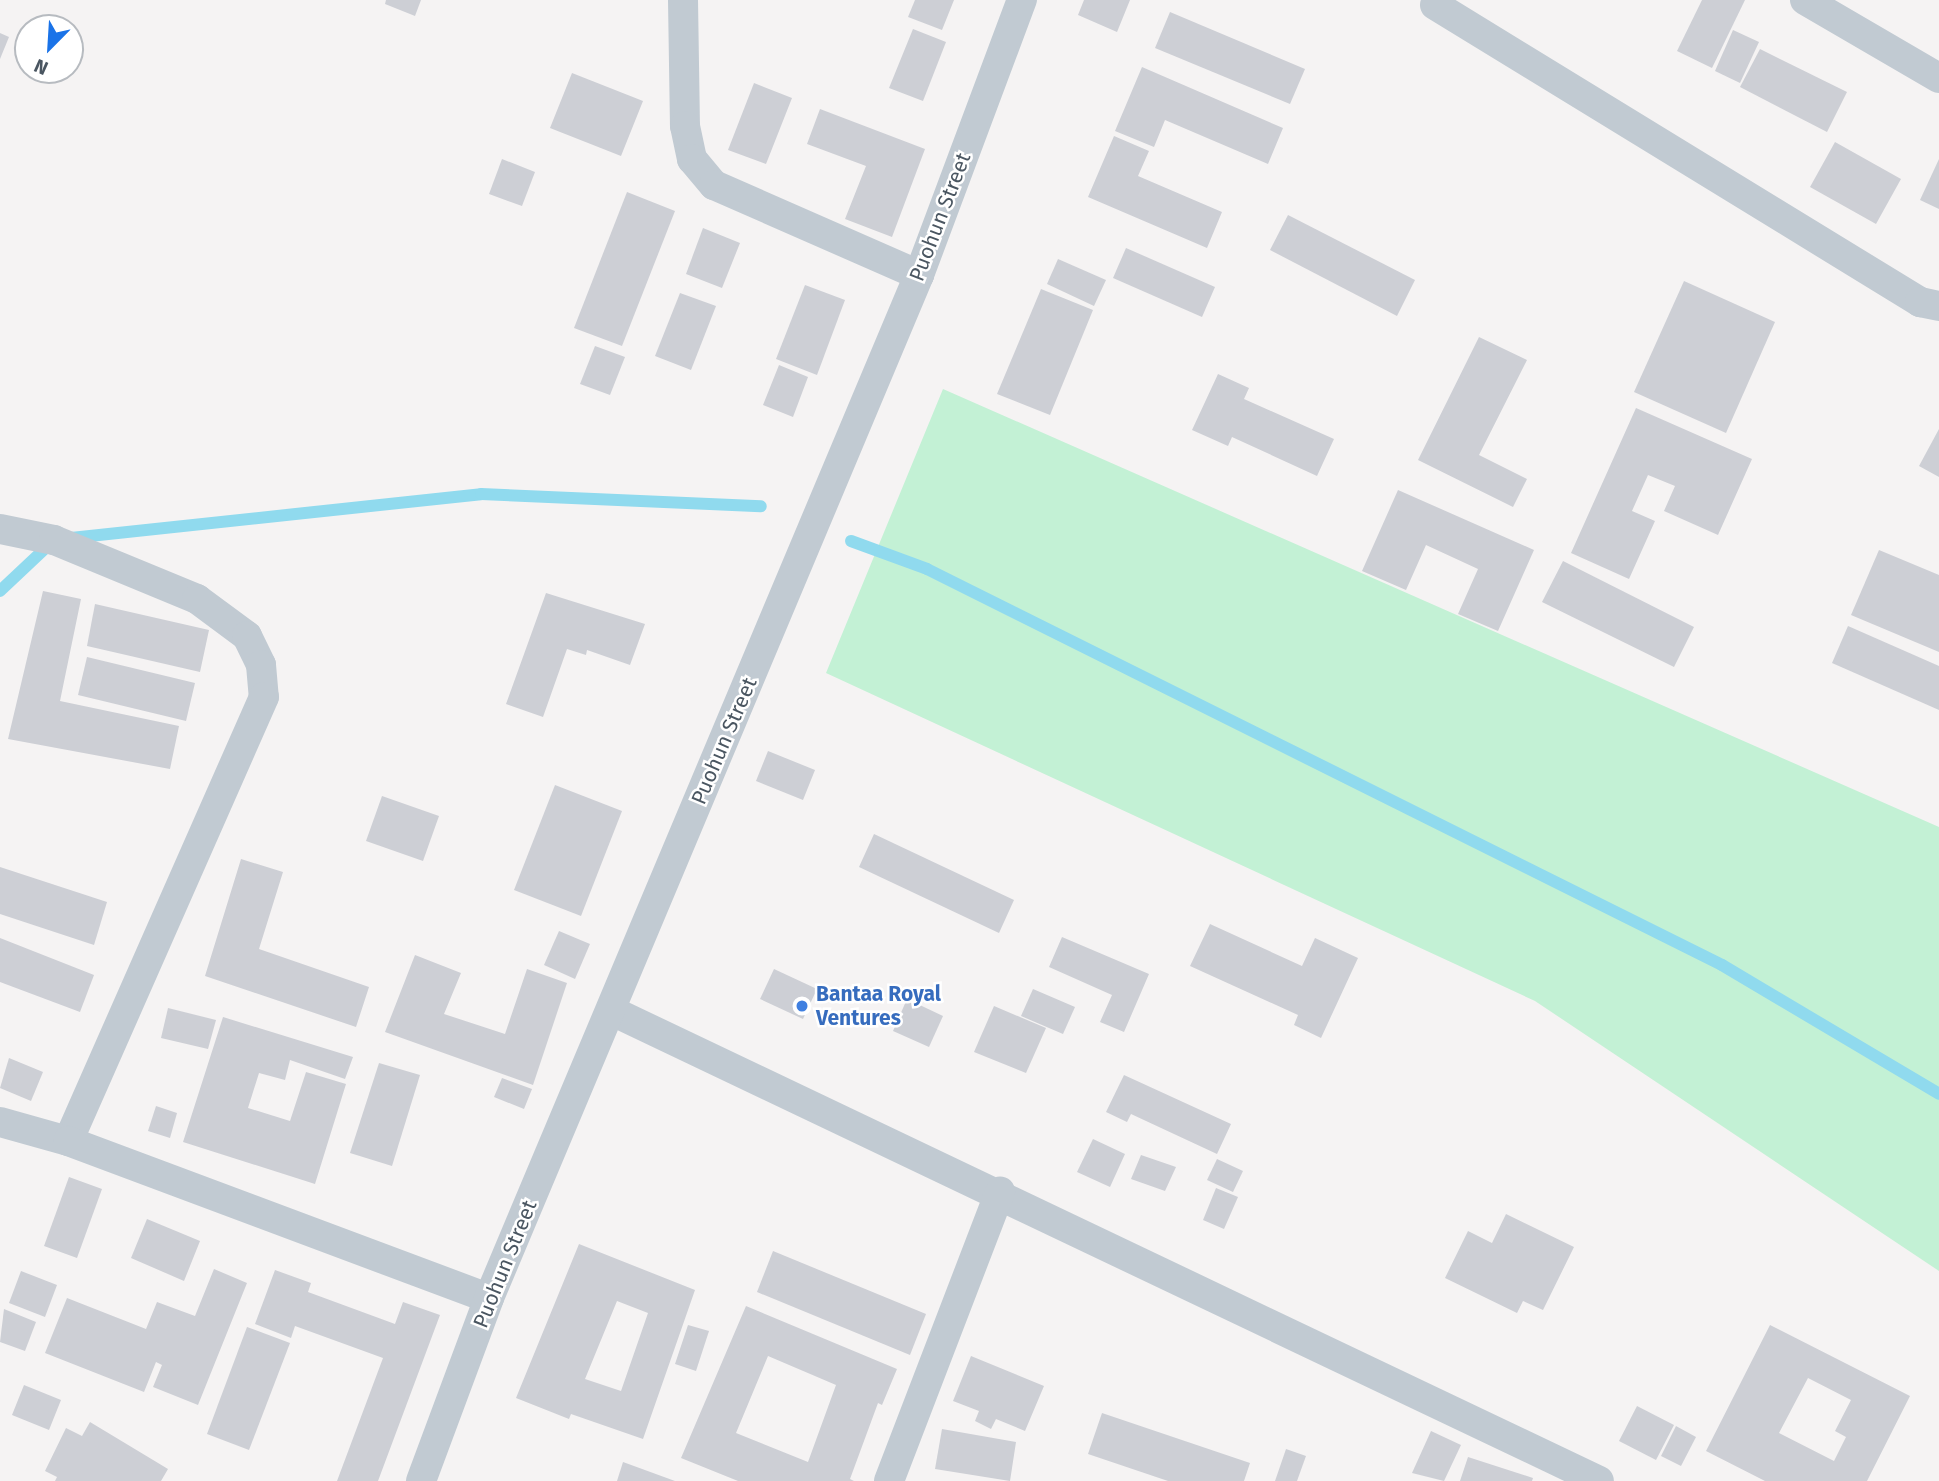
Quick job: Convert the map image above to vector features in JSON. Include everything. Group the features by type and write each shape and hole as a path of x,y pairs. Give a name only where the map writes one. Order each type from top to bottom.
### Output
{"street":[{"path":"683,0 685,126 692,159 714,185 919,275"},
{"name":"Puohun Street","path":"421,1481 489,1298 612,1011 919,275 1022,0"},
{"path":"1805,0 1939,78"},
{"path":"1435,5 1920,302 1939,306"},
{"path":"0,529 54,540 197,599 247,636 262,676 264,697 68,1141"},
{"path":"612,1011 1000,1192 1562,1473 1599,1481"},
{"path":"0,1122 68,1141 489,1298"},
{"path":"889,1481 1000,1192"}],"green space":[{"path":"943,389 1939,827 1939,1271 1535,1001 826,673"}],"building":[{"path":"386,0 421,0 415,16 385,4"},
{"path":"915,0 954,0 942,30 908,17"},
{"path":"1084,0 1130,0 1117,32 1078,15"},
{"path":"1702,0 1745,0 1712,68 1677,51"},
{"path":"1170,12 1305,69 1290,104 1155,48"},
{"path":"913,29 946,42 923,101 889,88"},
{"path":"1733,30 1759,42 1740,83 1715,71"},
{"path":"0,33 9,37 0,59"},
{"path":"1760,49 1847,92 1827,132 1740,87"},
{"path":"1142,67 1283,128 1268,164 1165,120 1154,147 1115,131"},
{"path":"572,73 643,101 621,156 550,128"},
{"path":"754,83 792,98 766,164 728,150"},
{"path":"820,109 925,149 892,237 845,219 866,166 807,144"},
{"path":"1114,136 1149,151 1138,176 1222,212 1207,248 1088,197"},
{"path":"1835,142 1901,179 1876,224 1810,187"},
{"path":"502,159 535,172 522,206 489,194"},
{"path":"1939,159 1939,209 1920,200"},
{"path":"627,192 675,211 622,346 574,328"},
{"path":"1288,215 1415,280 1397,316 1270,250"},
{"path":"703,228 740,243 722,288 686,274"},
{"path":"1126,248 1215,287 1202,317 1113,278"},
{"path":"1058,259 1106,280 1094,306 1047,284"},
{"path":"1684,281 1775,322 1726,433 1634,392"},
{"path":"805,285 845,300 817,375 776,359"},
{"path":"1041,289 1093,310 1050,415 997,394"},
{"path":"680,293 716,306 691,370 655,356"},
{"path":"1479,337 1527,360 1479,455 1527,479 1513,507 1418,460"},
{"path":"595,346 625,357 610,395 580,384"},
{"path":"779,365 808,377 793,417 763,405"},
{"path":"1218,374 1249,388 1244,399 1334,439 1317,476 1232,437 1228,446 1192,430"},
{"path":"1636,408 1752,459 1718,535 1664,511 1675,486 1648,475 1632,511 1655,521 1629,579 1571,553"},
{"path":"1939,429 1939,477 1919,466"},
{"path":"1398,490 1534,550 1498,631 1458,614 1478,569 1426,545 1406,590 1362,571"},
{"path":"1879,550 1939,575 1939,652 1851,615"},
{"path":"1563,561 1694,627 1674,667 1542,602"},
{"path":"43,591 81,599 60,701 179,726 170,769 8,739"},
{"path":"546,593 645,624 630,665 587,650 586,655 567,649 543,717 506,704"},
{"path":"95,604 209,630 200,672 87,646"},
{"path":"1848,626 1939,666 1939,710 1832,663"},
{"path":"87,657 195,683 186,721 78,695"},
{"path":"768,751 815,770 803,800 756,781"},
{"path":"555,785 622,811 581,916 514,890"},
{"path":"382,796 439,816 423,861 366,841"},
{"path":"874,834 1014,900 999,933 859,867"},
{"path":"241,859 283,872 259,949 369,987 356,1027 205,976"},
{"path":"0,867 107,902 94,945 0,914"},
{"path":"1210,924 1302,966 1315,938 1358,958 1321,1038 1294,1025 1298,1015 1190,966"},
{"path":"559,931 590,944 575,979 544,965"},
{"path":"1062,937 1149,974 1124,1032 1100,1022 1112,995 1049,967"},
{"path":"0,938 94,975 80,1012 0,982"},
{"path":"415,955 461,973 444,1014 505,1034 527,969 567,983 533,1085 385,1032"},
{"path":"774,969 817,989 803,1019 760,999"},
{"path":"1033,989 1075,1007 1063,1034 1021,1016"},
{"path":"907,999 943,1016 929,1047 893,1031"},
{"path":"994,1006 1046,1028 1026,1073 974,1052"},
{"path":"168,1008 216,1020 208,1049 161,1038"},
{"path":"223,1017 353,1057 345,1079 290,1060 285,1080 259,1073 248,1108 290,1121 306,1072 346,1084 315,1184 183,1142"},
{"path":"9,1058 43,1072 31,1101 0,1088"},
{"path":"379,1063 420,1075 392,1166 350,1153"},
{"path":"1124,1075 1231,1124 1217,1154 1131,1114 1127,1122 1106,1112"},
{"path":"502,1078 532,1089 524,1109 494,1097"},
{"path":"156,1106 177,1113 170,1138 148,1131"},
{"path":"1093,1139 1125,1154 1110,1187 1077,1172"},
{"path":"1141,1155 1176,1167 1165,1191 1131,1179"},
{"path":"1217,1159 1243,1171 1233,1192 1207,1180"},
{"path":"69,1177 102,1189 77,1258 44,1246"},
{"path":"1216,1188 1238,1197 1224,1229 1203,1220"},
{"path":"1506,1214 1574,1247 1543,1310 1523,1301 1517,1313 1445,1278 1468,1231 1492,1243"},
{"path":"147,1219 200,1241 184,1281 131,1258"},
{"path":"579,1244 695,1290 643,1439 571,1414 569,1419 516,1398","holes":["617,1301 648,1313 621,1391 585,1379"]},
{"path":"773,1251 926,1314 910,1355 757,1292"},
{"path":"214,1269 247,1283 198,1405 153,1387 162,1365 156,1362 144,1392 45,1353 67,1298 146,1329 157,1302 195,1316"},
{"path":"275,1270 311,1283 308,1292 395,1324 403,1302 440,1315 378,1481 337,1481 383,1358 295,1326 291,1338 255,1324"},
{"path":"21,1271 57,1285 45,1317 9,1303"},
{"path":"746,1306 897,1369 882,1405 878,1403 850,1479 854,1481 738,1481 681,1458","holes":["768,1356 836,1385 808,1462 736,1433"]},
{"path":"4,1309 36,1322 25,1351 0,1342"},
{"path":"688,1325 709,1331 696,1371 675,1364"},
{"path":"1770,1325 1910,1396 1867,1481 1765,1481 1706,1451","holes":["1808,1378 1851,1400 1835,1431 1846,1437 1834,1461 1779,1433"]},
{"path":"247,1327 290,1343 249,1450 207,1434"},
{"path":"971,1356 1044,1386 1025,1431 996,1419 991,1429 975,1421 979,1411 953,1401"},
{"path":"24,1385 61,1400 49,1430 12,1415"},
{"path":"1637,1406 1674,1425 1656,1460 1619,1441"},
{"path":"1102,1413 1250,1463 1244,1481 1168,1481 1088,1454"},
{"path":"90,1422 168,1469 161,1481 55,1481 57,1477 45,1471 66,1428 82,1436"},
{"path":"1676,1426 1696,1437 1681,1466 1661,1456"},
{"path":"942,1429 1016,1442 1010,1481 935,1469"},
{"path":"1431,1431 1461,1445 1444,1481 1412,1473"},
{"path":"1286,1449 1306,1456 1297,1481 1275,1481"},
{"path":"1468,1457 1533,1478 1532,1481 1460,1481"},
{"path":"623,1462 675,1481 617,1481"}],"waterway":[{"path":"71,538 481,494 761,506"},
{"path":"851,541 927,569 1722,965 1939,1094"},
{"path":"0,591 51,543"}],"place":[{"name":"Bantaa Royal Ventures","path":"802,1006"}]}
